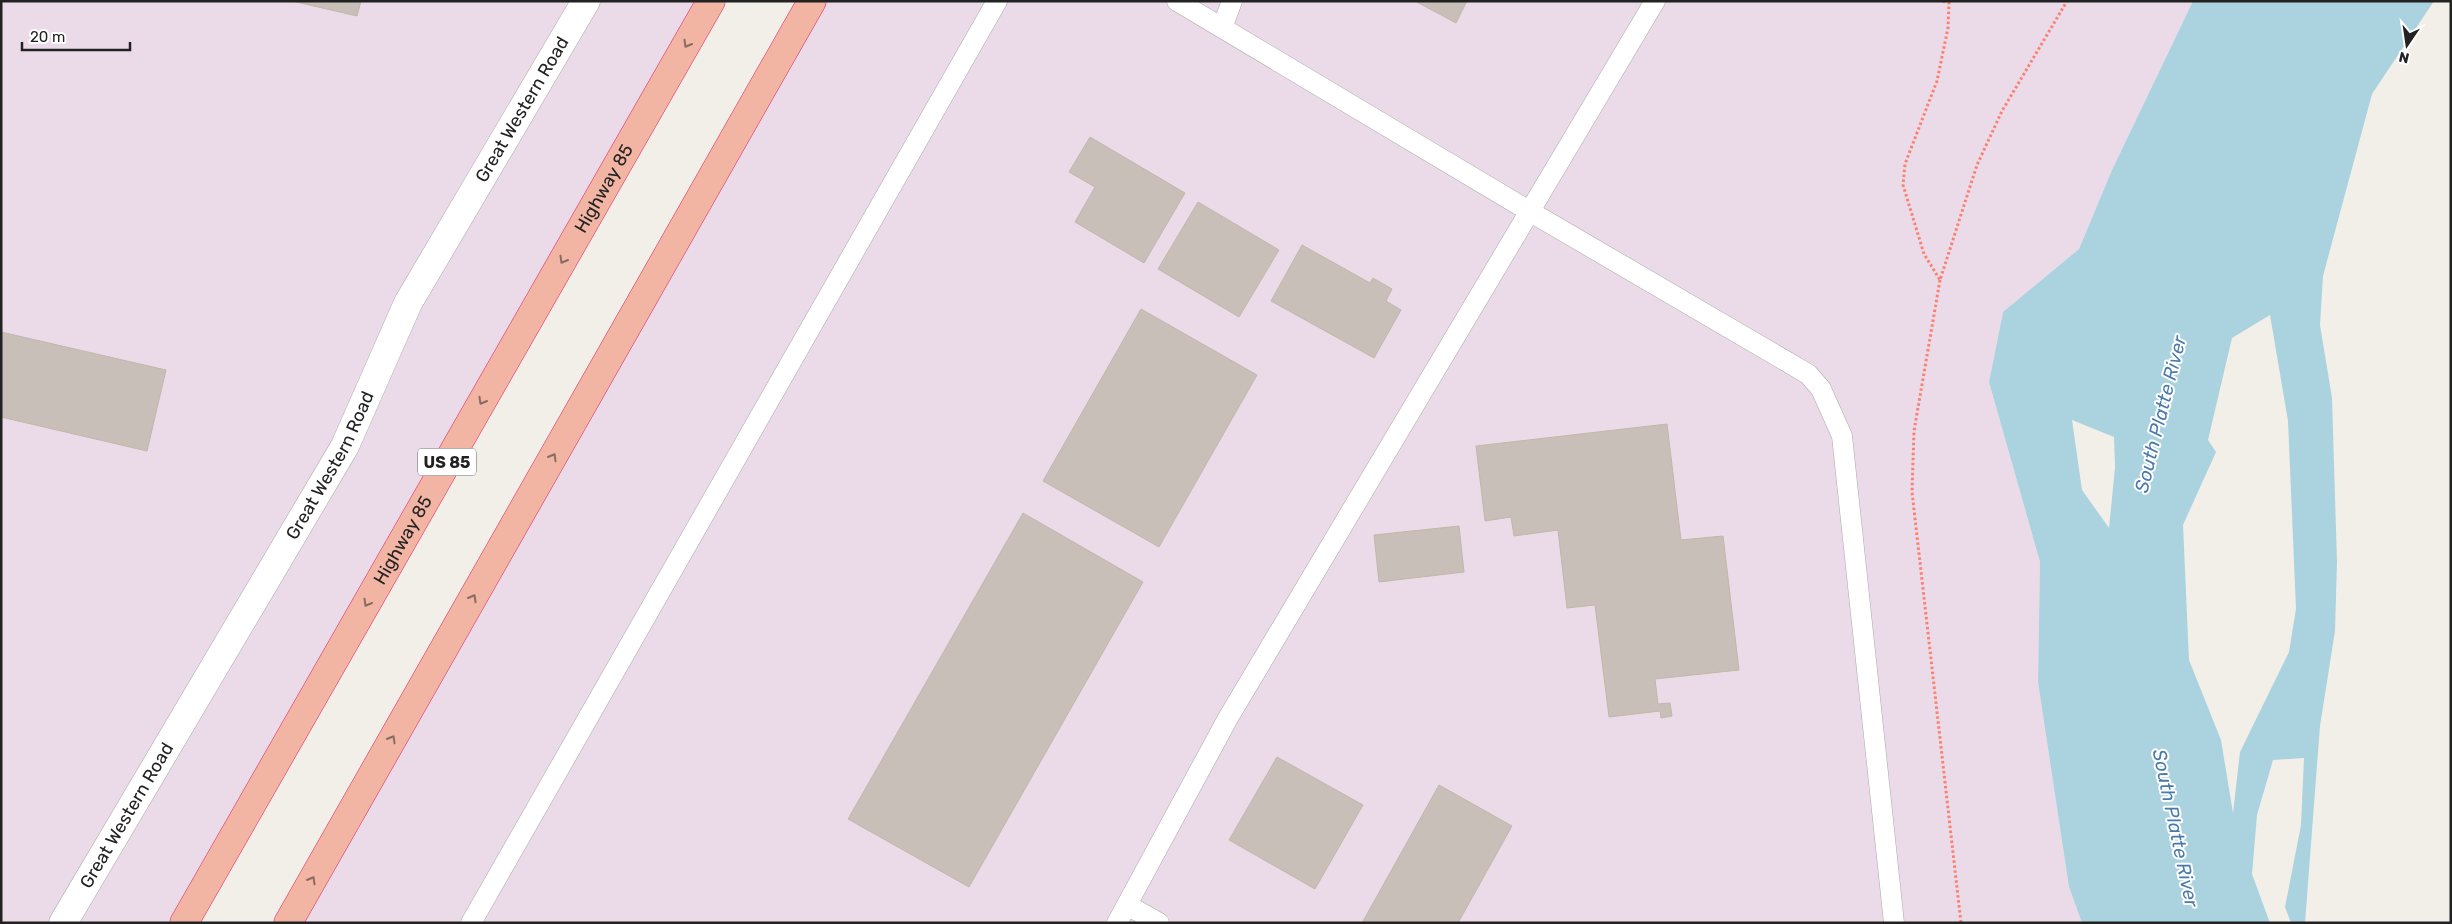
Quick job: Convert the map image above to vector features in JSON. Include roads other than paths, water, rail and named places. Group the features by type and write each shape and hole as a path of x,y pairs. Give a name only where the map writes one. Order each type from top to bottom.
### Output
{"highway":[{"name":"Highway 85","path":"184,923 711,1"},
{"path":"288,923 812,1"}],"street":[{"name":"Great Western Road","path":"63,923 345,446 408,303 586,1"}],"lane":[{"path":"472,923 998,1"},
{"path":"1177,1 1529,211 1808,374 1821,389 1842,436 1894,923"},
{"path":"1222,28 1232,1"},
{"path":"1117,923 1228,718 1655,1"},
{"path":"1127,904 1159,923"}],"water":[{"name":"South Platte River","path":"2193,1 2434,1 2372,94 2323,276 2320,325 2332,398 2337,562 2335,631 2320,726 2305,923 2291,923 2285,907 2301,825 2304,758 2273,760 2257,815 2252,874 2270,923 2082,923 2069,887 2038,682 2040,562 1989,382 2003,312 2079,249 2112,170","holes":["2270,315 2288,421 2296,609 2289,652 2240,752 2233,813 2221,740 2189,660 2183,525 2216,452 2208,440 2232,338","2072,420 2114,437 2115,468 2109,528 2082,490"]}]}
